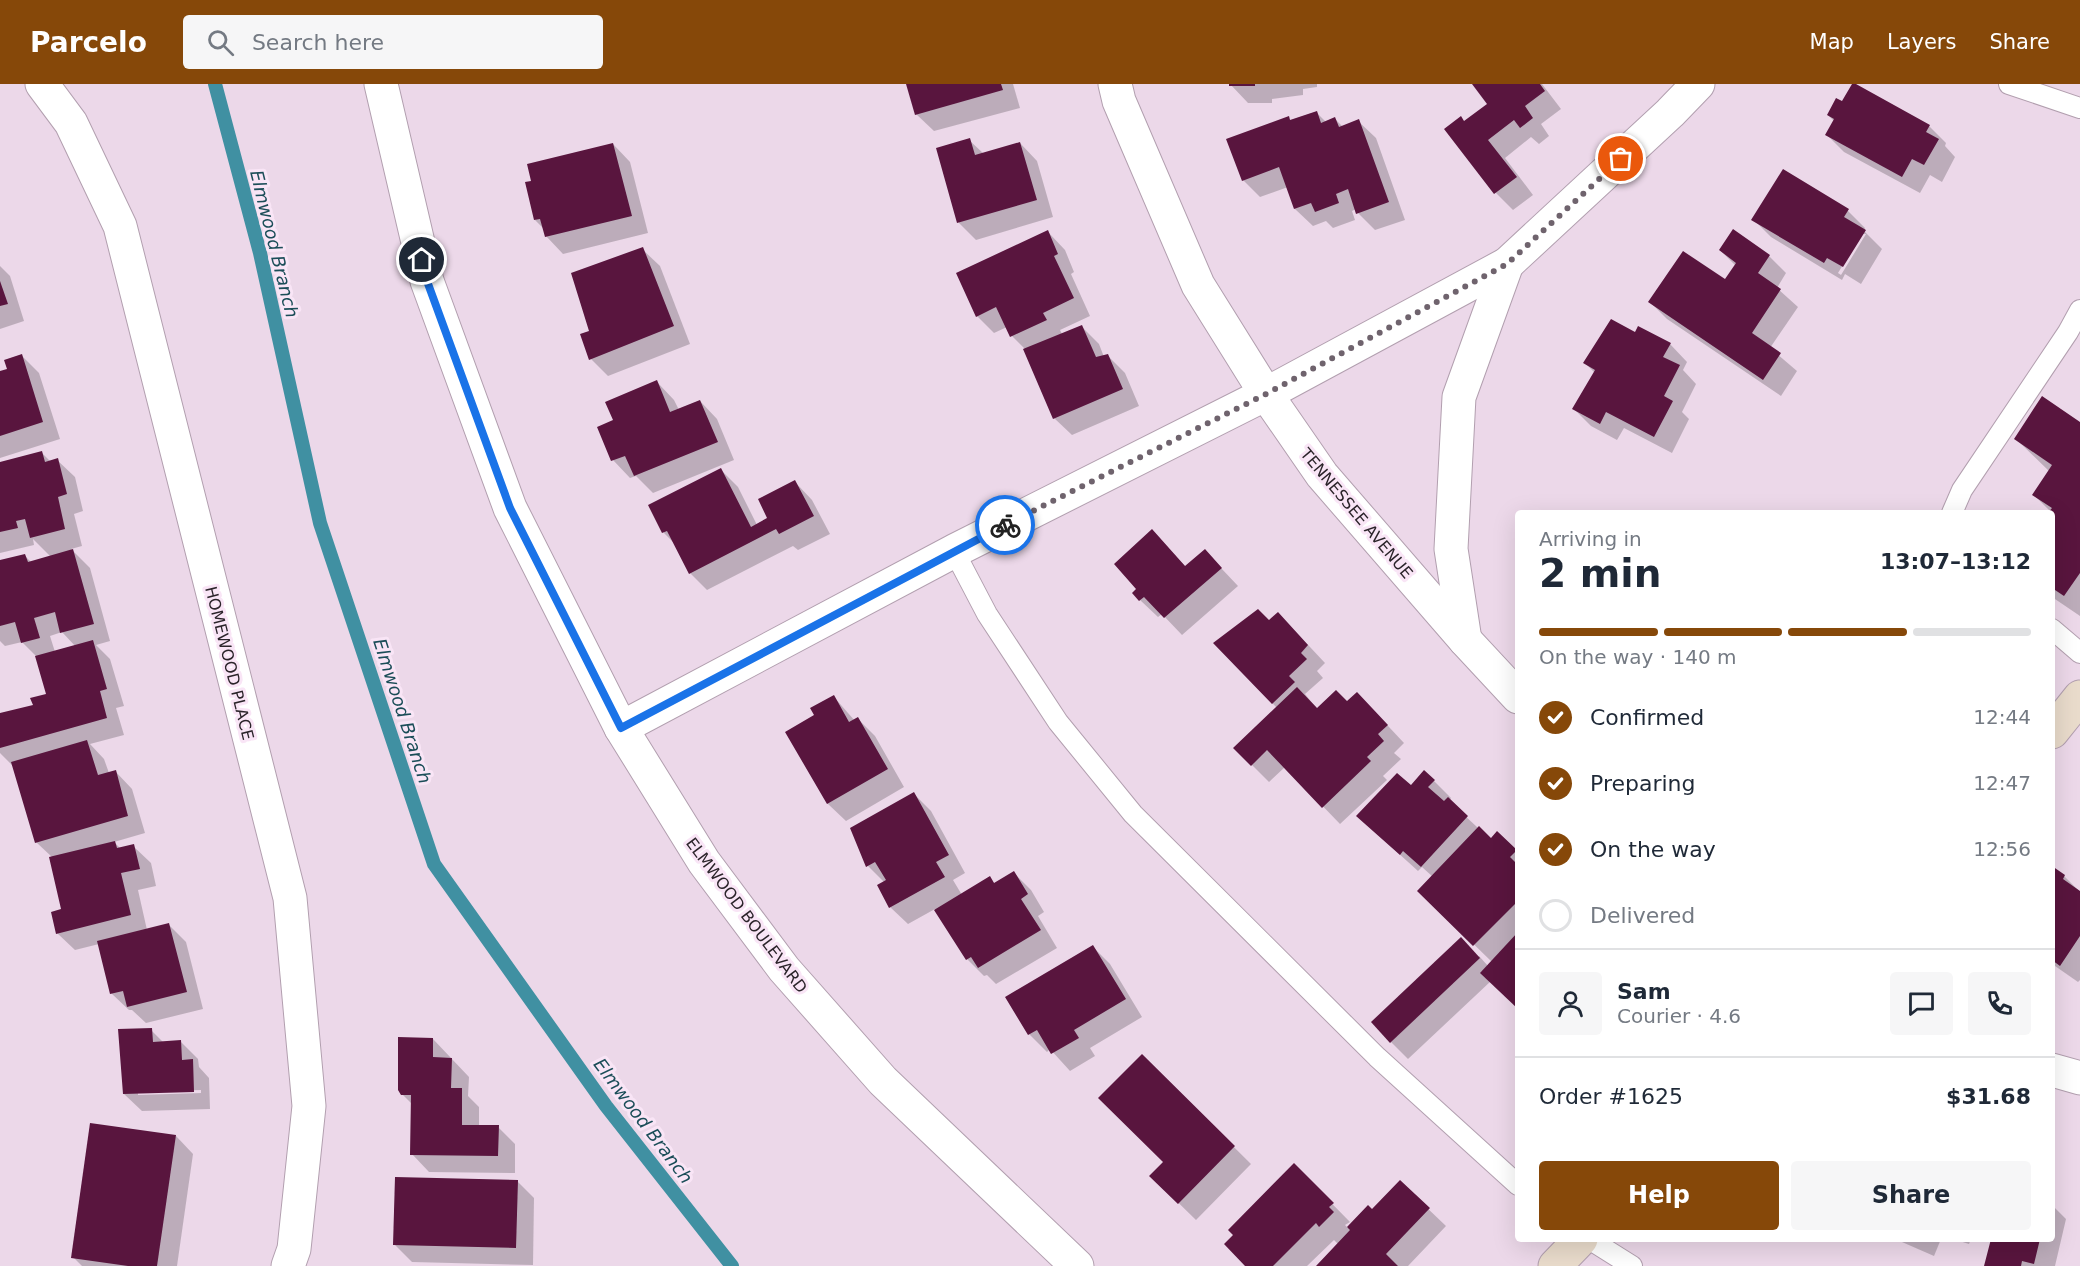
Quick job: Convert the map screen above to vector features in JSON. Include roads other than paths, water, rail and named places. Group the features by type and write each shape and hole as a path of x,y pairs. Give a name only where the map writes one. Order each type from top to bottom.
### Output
{"street":[{"name":"HOMEWOOD PLACE","path":"42,84 71,123 120,226 290,898 309,1106 294,1249 288,1266"},
{"name":"ELMWOOD BOULEVARD","path":"381,84 427,281 510,508 621,728 704,862 783,969 883,1082 1077,1266"},
{"name":"TENNESSEE AVENUE","path":"1115,84 1119,101 1198,285 1266,394 1322,475 1464,640 1515,694"},
{"path":"621,728 954,551 1266,394 1507,264 1670,113 1698,84"},
{"path":"1464,640 1450,549 1459,397 1507,264"},
{"path":"2055,728 2080,697"},
{"path":"2055,1071 2080,1078"},
{"path":"1556,1266 1578,1242"}],"lane":[{"path":"2009,84 2080,108"},
{"path":"1953,510 1962,490 2068,332 2080,310"},
{"path":"954,551 987,614 1058,722 1133,814 1377,1057 1515,1182"},
{"path":"2055,631 2080,652"},
{"path":"1594,1242 1632,1266"}],"waterway":[{"name":"Elmwood Branch","path":"215,84 260,253 320,523 434,864 606,1106 732,1266"}]}
